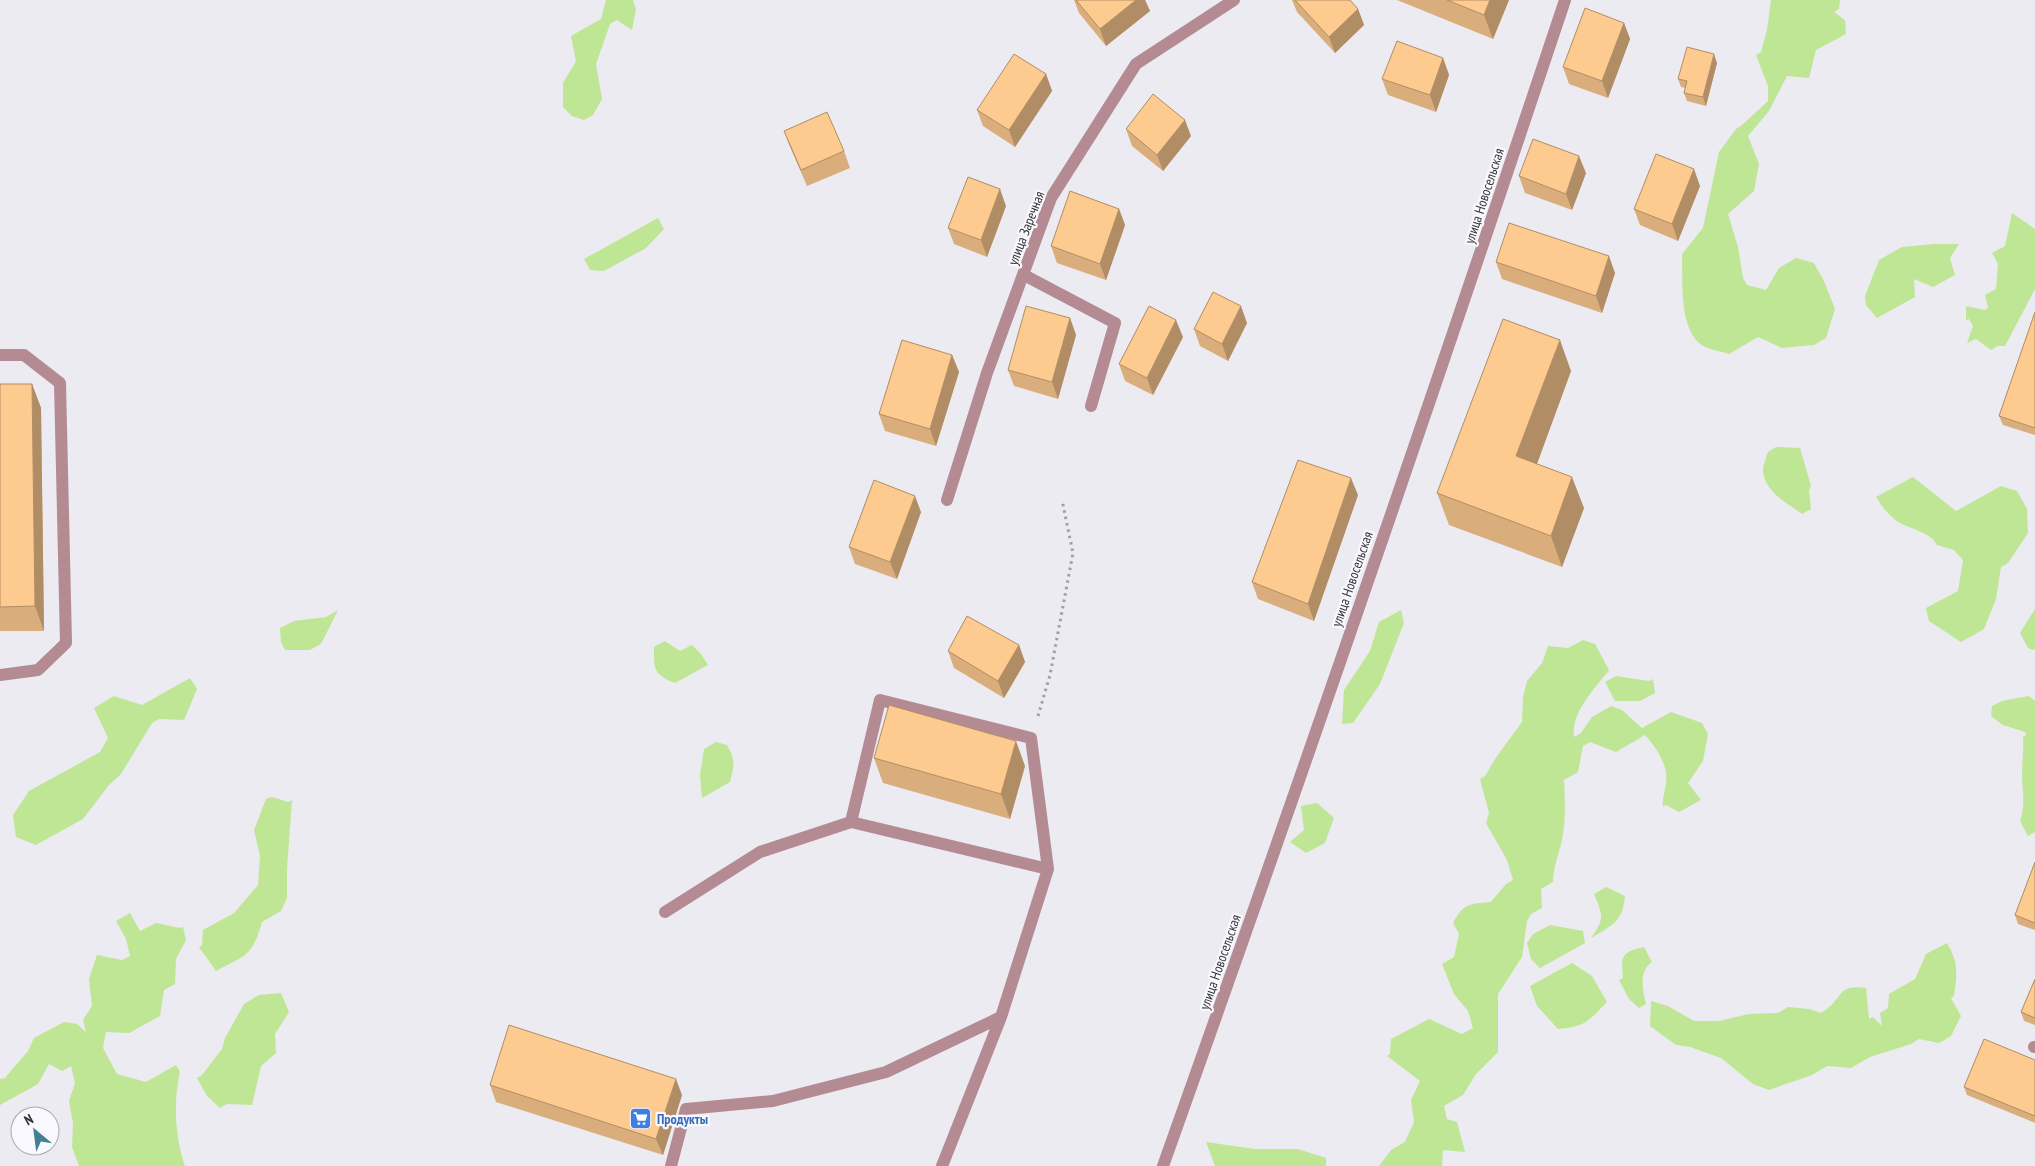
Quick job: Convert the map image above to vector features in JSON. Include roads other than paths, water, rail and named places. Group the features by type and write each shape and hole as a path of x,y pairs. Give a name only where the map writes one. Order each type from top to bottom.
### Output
{"street":[{"name":"улица Заречная","path":"947,500 987,373 1051,198 1136,64 1234,0"},
{"name":"улица Новосельская","path":"1163,1166 1480,254 1565,0"},
{"path":"1024,275 1115,322 1091,406"},
{"path":"0,355 24,355 60,383 66,643 38,670 0,675"},
{"path":"851,822 880,700 1031,738 1048,869 1001,1017 942,1166"},
{"path":"665,912 760,852 851,822 1048,869"},
{"path":"671,1166 686,1109 773,1101 886,1072 1001,1017"}],"place":[{"name":"Продукты","path":"641,1119"}]}
